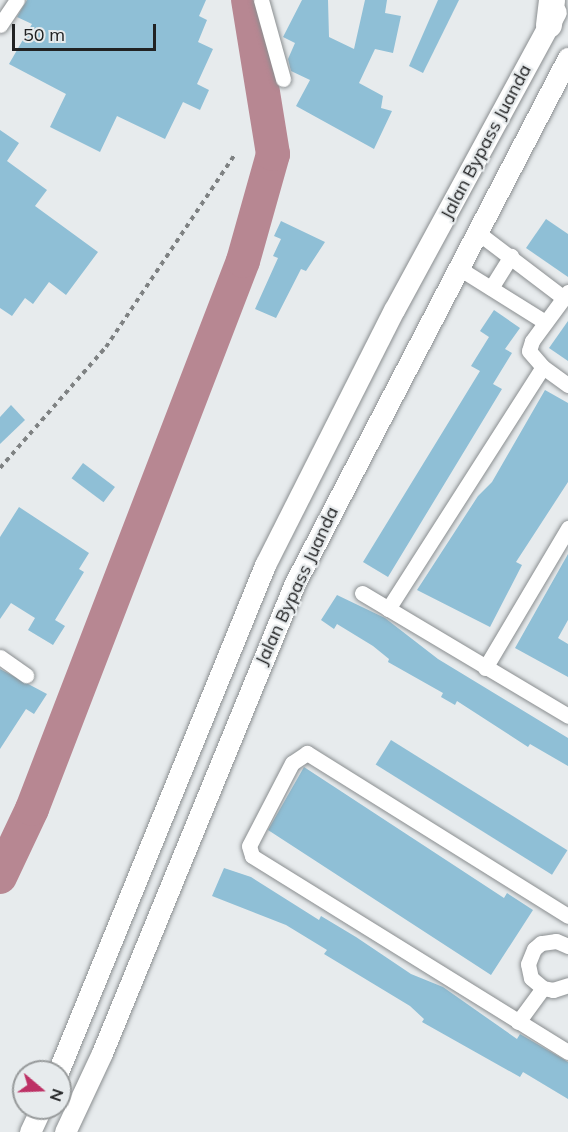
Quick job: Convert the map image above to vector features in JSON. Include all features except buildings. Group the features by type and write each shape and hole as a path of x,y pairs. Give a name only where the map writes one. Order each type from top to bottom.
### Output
{"main road":[{"name":"Jalan Bypass Juanda","path":"63,1060 265,565 394,310 550,12 562,0"},
{"name":"Jalan Bypass Juanda","path":"65,1132 102,1053 295,583 568,58"}],"street":[{"path":"0,25 17,0"},
{"path":"261,0 284,80"},
{"path":"477,232 566,295 545,322 529,351 543,367 568,385"},
{"path":"491,288 511,256"},
{"path":"458,267 545,322"},
{"path":"388,609 543,367"},
{"path":"485,668 568,528"},
{"path":"362,592 568,716"},
{"path":"0,657 26,675"},
{"path":"568,916 307,753 292,764 250,840 252,856 568,1052"},
{"path":"567,943 546,942 531,954 529,974 543,988 553,990 568,985"},
{"path":"518,1022 543,988"}],"path":[{"path":"0,468 106,347 236,153"}],"waterway":[{"path":"0,877 32,809 243,261 273,154 248,0"}]}
